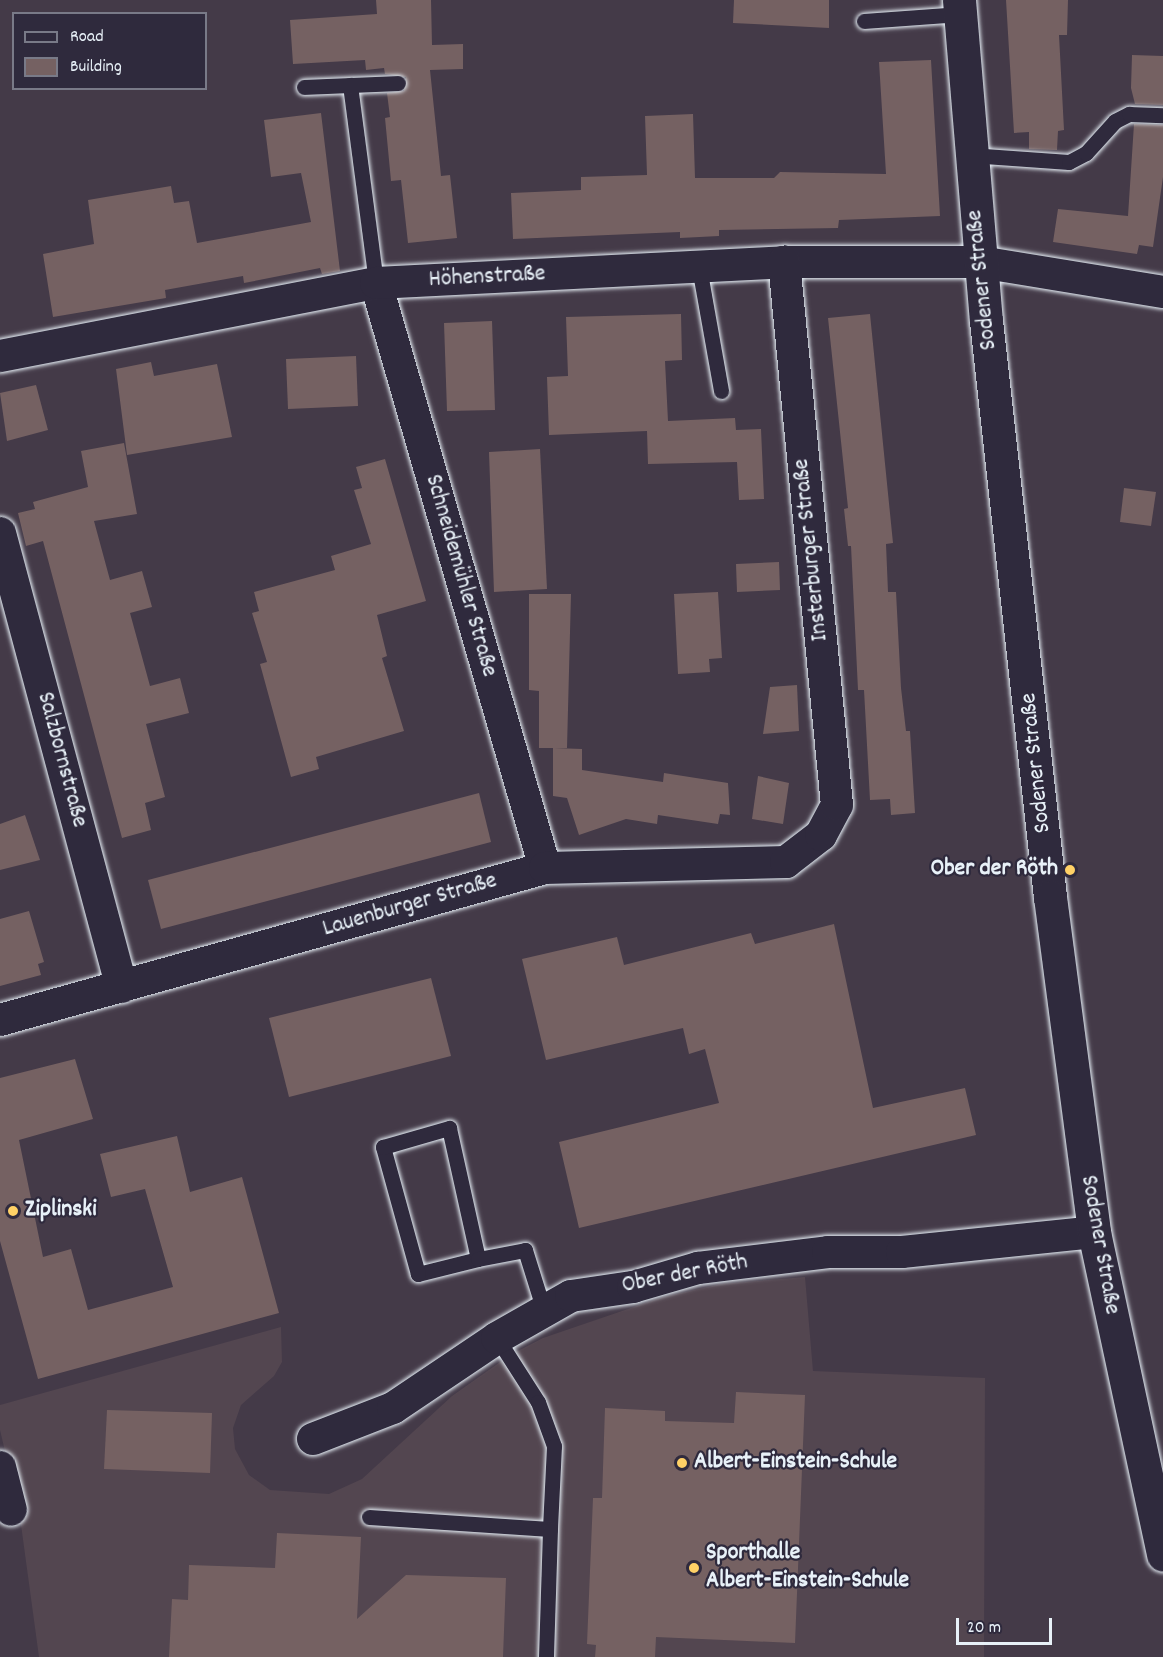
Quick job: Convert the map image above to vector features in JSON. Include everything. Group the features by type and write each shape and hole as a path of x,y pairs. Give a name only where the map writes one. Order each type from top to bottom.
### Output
{"street":[{"name":"Sodener Straße","path":"959,7 980,262 1050,897 1094,1232 1163,1555"},
{"name":"Höhenstraße","path":"0,356 376,283 784,262 980,262 1163,292"},
{"name":"Insterburger Straße","path":"784,262 837,805 821,835"},
{"name":"Schneidemühler Straße","path":"376,283 545,868"},
{"name":"Salzbornstraße","path":"0,533 122,987"},
{"name":"Lauenburger Straße","path":"0,1020 545,868 786,862 821,835"},
{"name":"Ober der Röth","path":"313,1439 393,1408 496,1338 571,1296 633,1287 698,1268 828,1252 902,1252 1094,1232"},
{"path":"0,1467 11,1510"}],"lane":[{"path":"864,21 959,7"},
{"path":"304,87 398,83"},
{"path":"350,85 376,283"},
{"path":"970,155 1069,162 1086,153 1115,121 1129,114 1163,116"},
{"path":"699,267 721,391"},
{"path":"478,1259 449,1128 383,1147 418,1274 525,1250 544,1311"},
{"path":"496,1338 538,1402 554,1446 546,1657"},
{"path":"369,1517 550,1529"}],"shaded area":[{"name":"Albert-Einstein-Schule","path":"805,1277 813,1371 985,1378 984,1657 39,1657 19,1510 0,1430 0,1405 281,1327 282,1362 274,1376 241,1405 233,1428 235,1449 249,1475 270,1490 329,1494 362,1479 452,1396 510,1355 543,1338 663,1297 721,1284"}],"building":[{"path":"376,0 431,0 432,45 463,44 463,69 430,70 441,176 450,175 457,238 408,243 401,180 391,181 385,118 390,117 387,93 404,91 406,77 385,74 384,68 366,70 365,60 293,64 290,20 377,14"},
{"path":"734,0 829,0 829,28 733,23"},
{"path":"1006,0 1068,0 1067,35 1059,35 1064,130 1058,131 1057,150 1029,149 1029,132 1014,133"},
{"path":"1132,55 1163,56 1163,105 1135,104 1131,88"},
{"path":"931,60 940,216 839,220 838,228 719,230 719,236 680,238 680,232 513,239 511,193 581,190 581,177 647,175 645,116 693,114 695,178 774,178 780,172 886,174 879,62"},
{"path":"321,113 340,271 322,274 320,268 244,283 243,276 165,290 166,298 53,317 43,254 94,244 88,200 171,186 174,203 189,201 197,243 311,222 301,173 271,177 264,120"},
{"path":"1134,124 1163,125 1163,177 1153,247 1139,245 1137,254 1053,242 1058,209 1128,216"},
{"path":"681,314 682,360 665,361 668,421 735,418 736,430 761,429 764,499 739,500 737,462 648,464 647,431 549,435 547,377 568,376 566,317"},
{"path":"870,314 893,543 886,544 888,592 896,592 901,688 906,731 910,731 915,813 891,815 890,799 870,800 864,690 858,690 851,546 848,546 844,509 848,508 828,318"},
{"path":"492,321 495,410 447,411 444,323"},
{"path":"356,356 358,406 288,409 286,359"},
{"path":"151,362 154,376 217,364 232,437 127,455 116,369"},
{"path":"36,385 48,430 7,441 0,393"},
{"path":"124,443 137,514 94,521 110,580 142,571 152,607 130,613 150,686 180,678 189,713 146,724 165,797 145,803 151,830 122,838 43,541 26,546 18,513 35,509 33,502 88,487 81,451"},
{"path":"540,449 547,589 494,592 489,452"},
{"path":"385,459 426,601 377,615 387,656 382,658 404,731 316,757 319,769 291,777 260,664 267,662 252,613 259,611 254,592 335,570 331,556 371,544 354,490 362,488 356,467"},
{"path":"1124,488 1156,492 1151,526 1120,522"},
{"path":"779,562 780,590 737,592 736,564"},
{"path":"718,592 722,658 709,659 710,672 678,674 674,594"},
{"path":"529,594 571,594 567,748 554,748 582,749 582,770 663,782 664,773 728,783 730,815 720,814 718,824 658,815 657,824 626,819 579,835 567,798 553,796 553,748 539,748 539,691 529,690"},
{"path":"797,685 799,731 763,734 770,687"},
{"path":"758,776 789,783 783,824 752,819"},
{"path":"479,793 491,842 161,929 148,880"},
{"path":"25,815 40,860 0,870 0,824"},
{"path":"29,911 44,962 38,964 41,975 0,986 0,919"},
{"path":"834,924 873,1108 965,1088 976,1135 579,1228 559,1142 719,1103 705,1049 689,1054 683,1028 546,1060 522,959 617,937 624,965 751,933 755,944"},
{"path":"431,978 451,1056 289,1097 269,1018"},
{"path":"75,1059 93,1119 19,1140 43,1257 71,1249 88,1310 173,1287 145,1189 111,1197 100,1154 177,1136 190,1192 242,1177 279,1313 38,1379 0,1241 0,1078"},
{"name":"Sporthalle Albert-Einstein-Schule","path":"736,1392 805,1395 795,1643 656,1637 655,1657 595,1657 596,1645 587,1644 593,1498 602,1498 605,1408 665,1411 665,1421 734,1423"},
{"path":"107,1410 212,1413 210,1473 104,1469"},
{"path":"277,1533 361,1537 357,1619 406,1575 506,1578 503,1657 169,1657 172,1599 188,1600 189,1565 275,1568"}],"place":[{"name":"Ober der Röth","path":"1070,870"},
{"name":"Ziplinski","path":"13,1211"},
{"name":"Albert-Einstein-Schule","path":"682,1463"},
{"name":"Sporthalle Albert-Einstein-Schule","path":"694,1568"}]}
